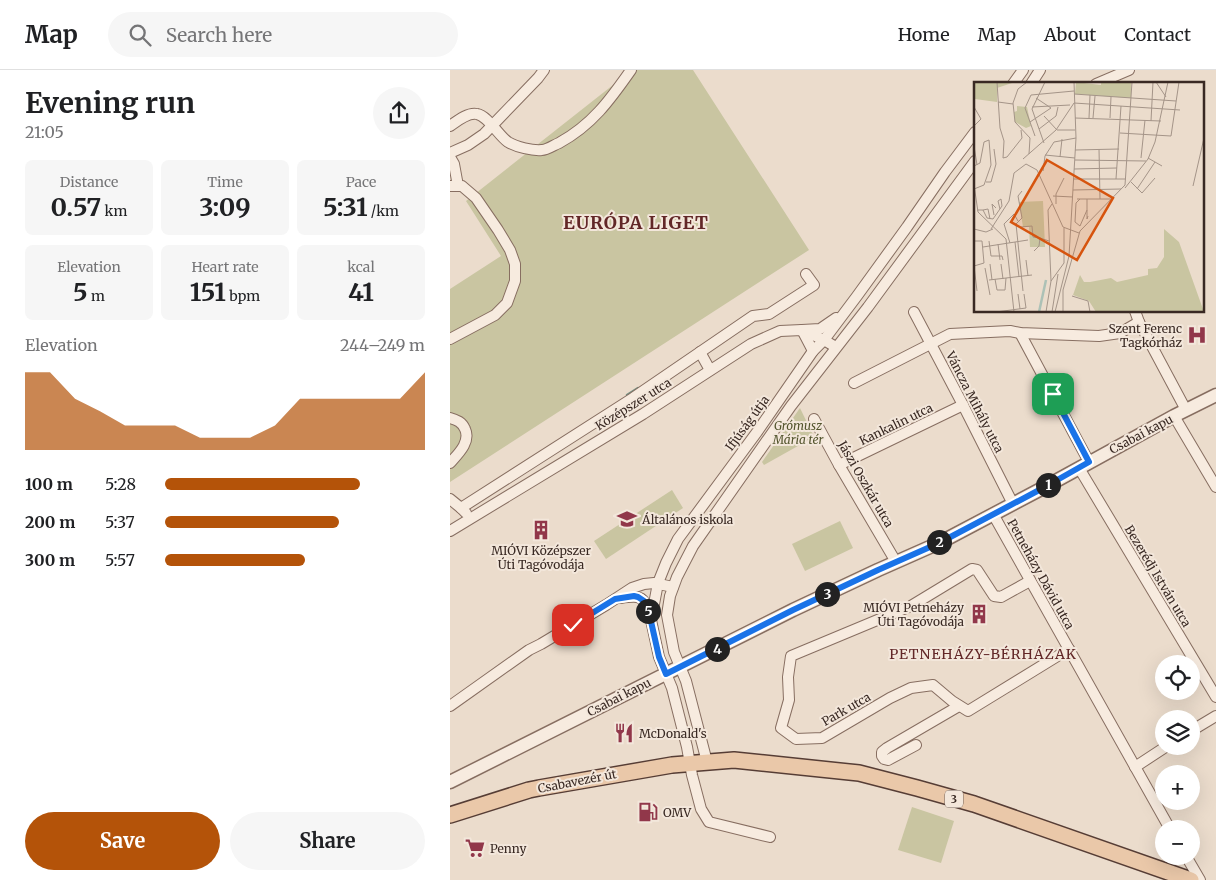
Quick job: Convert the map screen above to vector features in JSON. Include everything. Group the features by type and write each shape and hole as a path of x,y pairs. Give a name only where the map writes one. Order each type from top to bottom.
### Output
{"main road":[{"name":"3","path":"707,762 734,760 850,772 917,788 974,804 1191,880"},
{"name":"Csabavezér út","path":"450,815 529,790 638,770 707,762"}],"street":[{"path":"450,153 468,145 484,134 544,70"},
{"path":"450,126 469,115 478,114 485,118 508,142 531,150 544,150 561,142 584,126 611,98 631,70"},
{"path":"1014,82 1023,70"},
{"path":"1032,82 1040,70"},
{"path":"1101,82 1129,70"},
{"name":"Ifjúság útja","path":"770,837 709,822 701,809 672,688 659,657 650,617 658,583 678,539 813,352 874,273 974,133"},
{"path":"450,157 454,164 454,186 462,186 476,198 510,250 515,264 515,281 507,303 495,315 450,339"},
{"path":"707,762 685,679 674,652 667,616 670,596 677,577 693,546 791,406 868,308 974,162"},
{"name":"Középszer utca","path":"461,508 643,392 753,316 769,314 814,285 806,274"},
{"path":"821,368 834,346 863,309 868,308"},
{"name":"Váncza Mihály utca","path":"914,312 1013,504"},
{"path":"1135,312 1186,410"},
{"path":"813,352 802,330 820,329 843,313"},
{"path":"854,383 950,334 1010,330 1020,333 1100,336 1120,333 1140,322"},
{"name":"Középszer utca","path":"450,531 642,414 751,344 780,331 802,330 834,346"},
{"name":"Bezerédj István utca","path":"1020,333 1084,465 1216,697"},
{"path":"700,352 710,370"},
{"name":"Csabai kapu","path":"450,782 793,610 939,543 1216,395"},
{"path":"633,398 642,414"},
{"name":"Kankalin utca","path":"839,465 963,405"},
{"path":"1174,416 1216,487"},
{"path":"450,418 464,425 468,434 466,442 450,463"},
{"name":"Jászi Oszkár utca","path":"814,419 896,562"},
{"path":"450,499 469,518"},
{"name":"Petneházy Dávid utca","path":"993,514 1165,820"},
{"name":"Park utca","path":"958,706 933,685 911,688 890,698 822,738 796,739 781,728 789,700 788,677 791,656 910,606 972,569 977,570 994,596 1001,597 1030,581"},
{"path":"450,706 529,650 632,588 644,584 658,583 673,587"},
{"path":"615,599 638,597 644,601 650,617"},
{"path":"916,745 888,760 882,756 882,752 886,748 958,706 968,711 1069,649"},
{"path":"1200,726 1216,716"},
{"path":"1135,767 1155,754"},
{"path":"1191,865 1200,880"}],"green space":[{"name":"EURÓPA LIGET","path":"632,70 693,70 809,250 450,482 450,289 501,256 466,201"},
{"name":"Grómusz Mária tér","path":"800,408 814,437 764,465 762,462"},
{"path":"672,490 683,508 606,559 594,541"},
{"path":"840,521 853,548 805,571 792,544"},
{"path":"912,807 954,821 941,863 898,850"}],"waterway":[{"path":"627,395 638,388"}],"place":[{"name":"Szent Ferenc Tagkórház","path":"1197,335"},
{"name":"Általános iskola","path":"627,519"},
{"name":"MIÓVI Középszer Úti Tagóvodája","path":"541,530"},
{"name":"MIÓVI Petneházy Úti Tagóvodája","path":"979,614"},
{"name":"McDonald's","path":"624,733"},
{"name":"OMV","path":"648,812"},
{"name":"Penny","path":"475,848"}],"district":[{"name":"EURÓPA LIGET","path":"636,222"},
{"name":"PETNEHÁZY-BÉRHÁZAK","path":"983,654"}],"route":[{"path":"573,625 615,599 638,597 644,601 650,617 659,657 666,674 793,610 939,543 1089,462 1053,394"}]}
